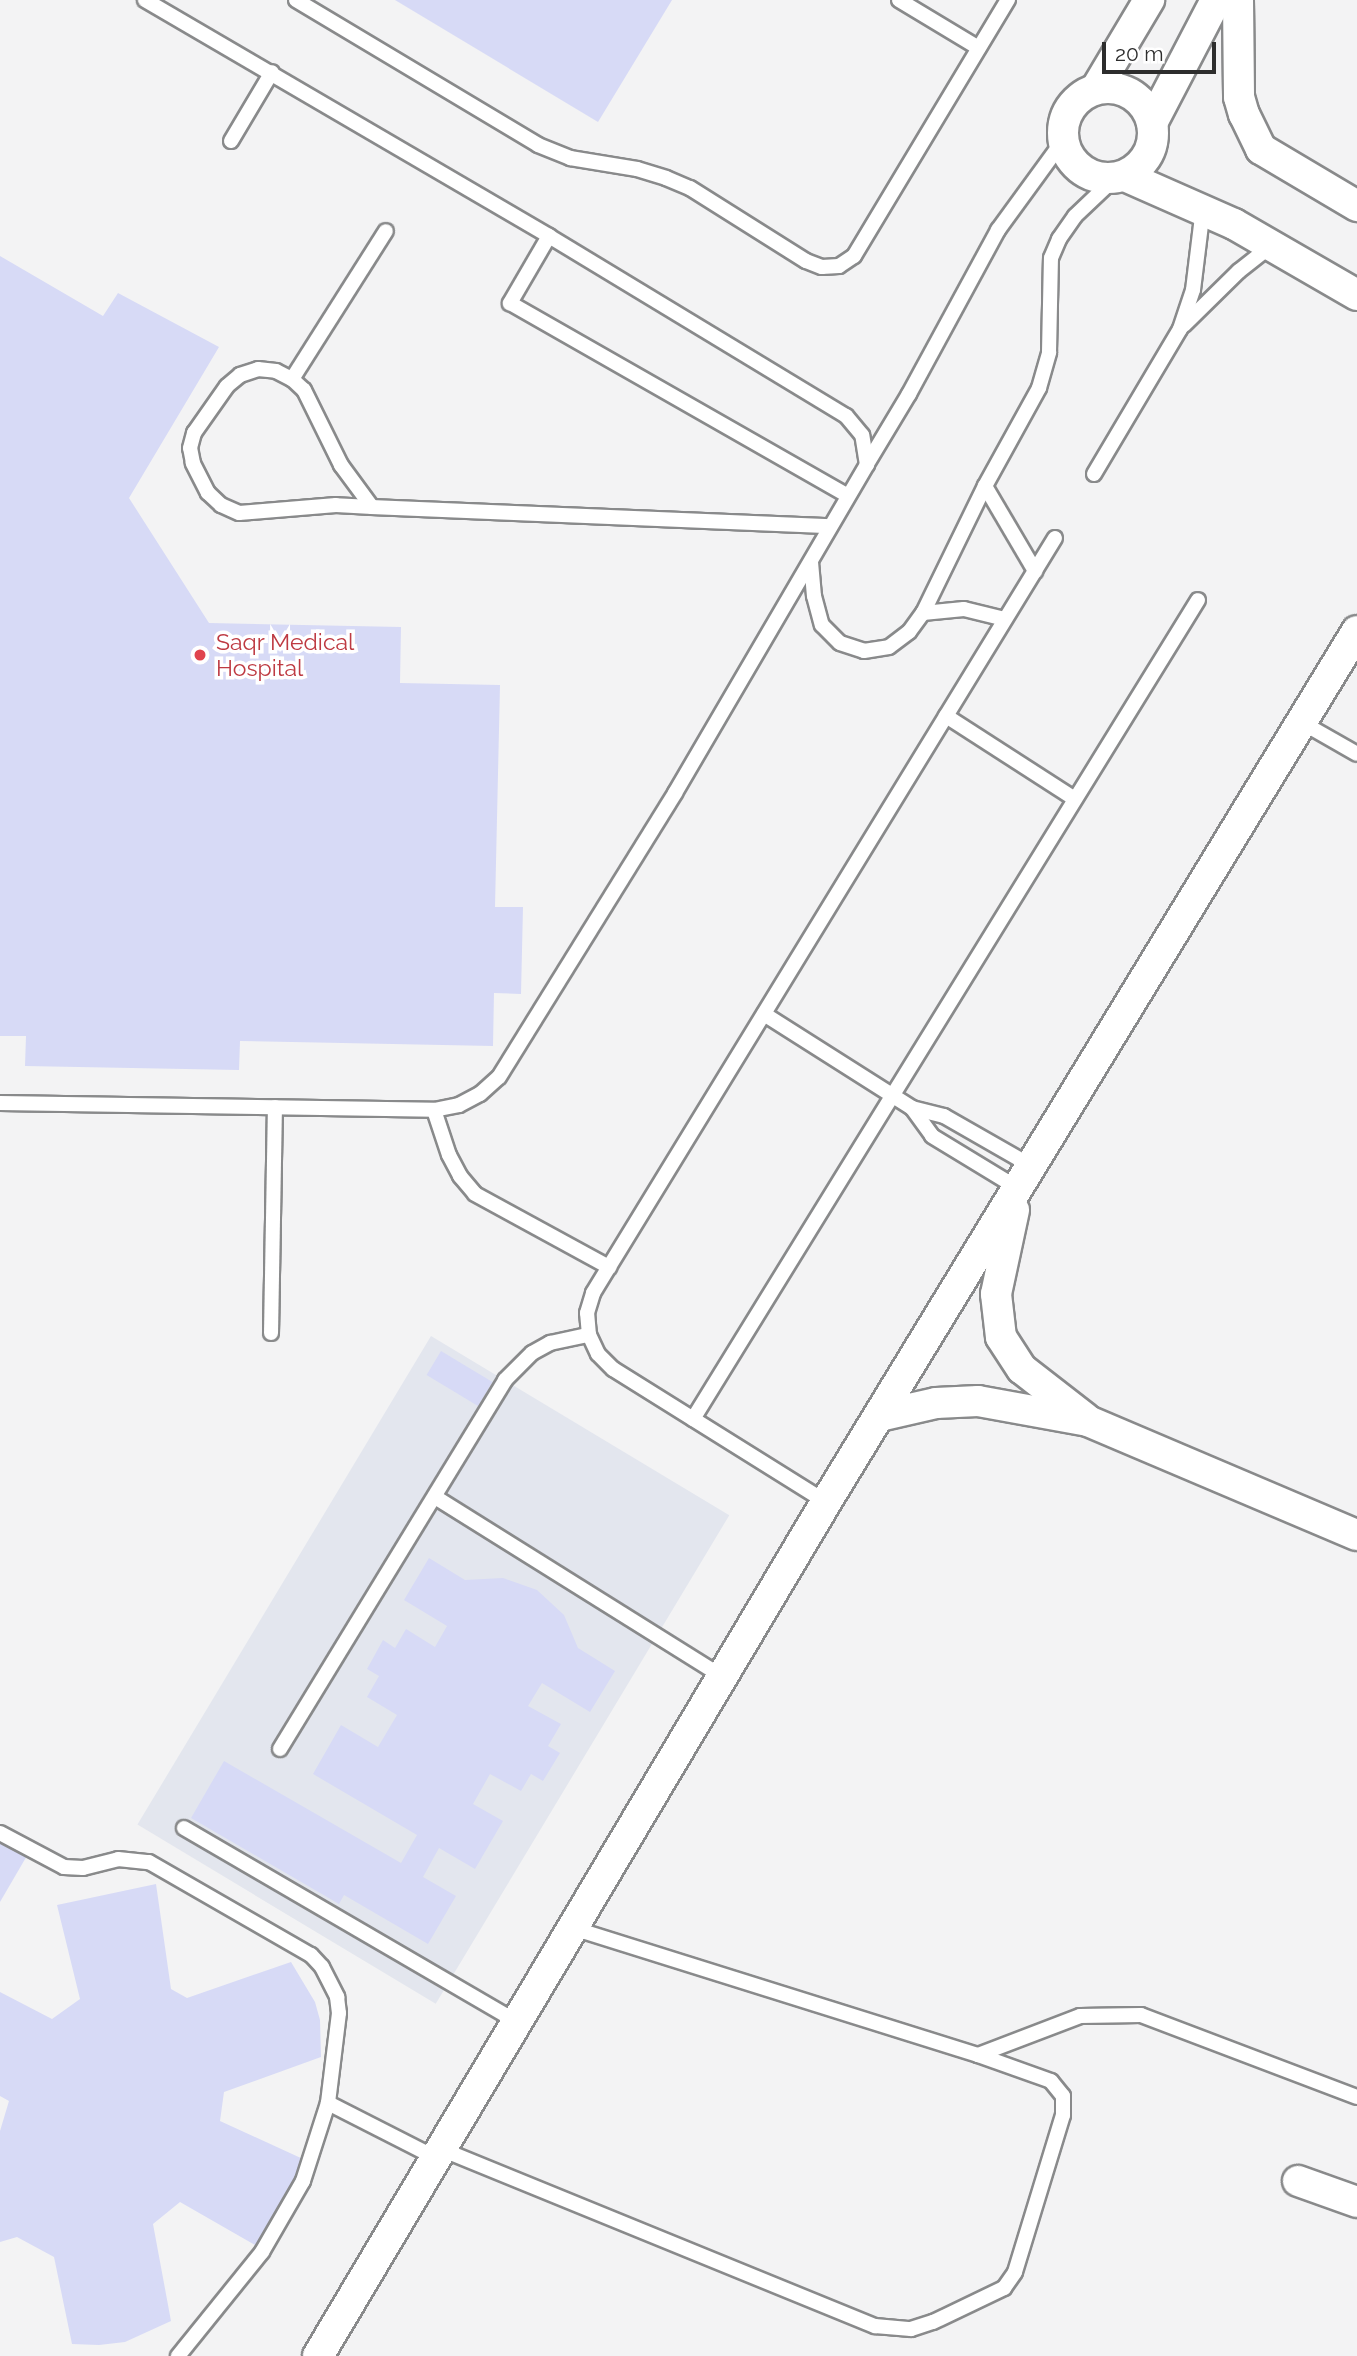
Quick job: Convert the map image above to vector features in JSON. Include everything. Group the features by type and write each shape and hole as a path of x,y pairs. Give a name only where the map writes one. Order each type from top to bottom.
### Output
{"street":[{"path":"1096,89 1149,0"},
{"path":"1152,122 1216,0"},
{"path":"1238,0 1239,97 1261,149 1357,206"},
{"path":"1120,177 1143,163 1152,144 1152,122 1146,109 1124,91 1096,89 1080,97 1069,109 1063,125 1063,141 1069,156 1079,169 1093,176 1120,177 1203,208 1357,295"},
{"path":"318,2356 826,1502 1026,1178 1357,631"},
{"path":"1026,1178 996,1294 1001,1337 1022,1369 1088,1421"},
{"path":"879,1416 936,1403 978,1401 1088,1421 1357,1535"},
{"path":"1298,2181 1357,2202"}],"lane":[{"path":"145,0 550,236 846,416 862,435 867,465"},
{"path":"296,0 538,145 570,158 637,169 690,188 806,261 822,267 839,266 854,256 1008,0"},
{"path":"899,0 979,48"},
{"path":"231,141 272,72"},
{"path":"0,1103 435,1110 459,1105 481,1094 499,1077 676,793 909,394 998,230 1063,141"},
{"path":"811,562 814,596 822,625 840,643 864,651 889,648 909,632 923,613 985,486 1039,388 1051,333 1051,258 1059,239 1075,216 1120,177"},
{"path":"1094,474 1180,329 1193,290 1203,208"},
{"path":"292,379 386,231"},
{"path":"550,236 510,303 848,496"},
{"path":"1180,329 1239,271 1272,245"},
{"path":"372,507 341,465 304,390 276,370 257,369 240,375 227,386 194,433 190,448 193,463 208,493 221,505 239,513 336,505 372,507 830,526"},
{"path":"985,486 1035,571"},
{"path":"826,1502 613,1369 598,1354 589,1335 587,1313 593,1293 1055,538"},
{"path":"693,1419 1198,600"},
{"path":"923,613 964,609 1005,619"},
{"path":"946,716 1075,799"},
{"path":"1301,722 1357,754"},
{"path":"764,1014 912,1108 944,1116 1026,1178"},
{"path":"271,1333 275,1107"},
{"path":"912,1108 932,1136 1026,1178"},
{"path":"435,1110 449,1155 460,1176 475,1194 609,1267"},
{"path":"281,1749 505,1380 517,1366 550,1343 589,1335"},
{"path":"435,1497 722,1676"},
{"path":"184,1828 517,2022"},
{"path":"0,1833 64,1867 83,1868 118,1859 149,1862 311,1955 331,1981 339,2013 328,2104 308,2168 285,2218 262,2252 178,2356"},
{"path":"328,2104 438,2153 875,2326 911,2329 933,2322 1004,2288 1015,2272 1063,2115 1063,2096 1051,2081 978,2054 572,1928"},
{"path":"978,2054 1080,2016 1141,2015 1357,2096"}],"shaded area":[{"path":"431,1336 729,1515 436,2004 137,1825"}],"building":[{"path":"395,0 672,0 598,122"},
{"name":"Saqr Medical Hospital","path":"0,256 103,316 118,293 219,347 129,498 209,623 401,627 400,683 500,685 495,907 523,907 521,994 494,993 493,1046 240,1041 239,1070 25,1066 26,1036 0,1036"},
{"path":"441,1351 492,1382 478,1406 427,1375"},
{"path":"429,1558 465,1580 503,1578 537,1590 564,1615 578,1648 615,1671 590,1712 542,1683 528,1706 561,1724 548,1746 560,1753 543,1781 531,1774 521,1791 490,1774 473,1804 503,1821 475,1869 439,1848 423,1877 456,1896 428,1944 344,1895 339,1904 191,1818 224,1761 401,1863 417,1835 313,1774 341,1725 378,1747 397,1715 367,1697 379,1676 367,1669 383,1640 395,1648 406,1629 435,1647 447,1626 404,1600"},
{"path":"0,1837 28,1854 0,1902"},
{"path":"156,1884 171,1989 187,1998 291,1962 315,2002 320,2020 321,2057 224,2092 220,2121 303,2159 296,2183 273,2226 255,2245 180,2202 153,2224 171,2321 125,2342 72,2344 54,2257 17,2237 0,2242 0,2131 9,2101 0,2096 0,1992 52,2019 80,1999 57,1905"}],"place":[{"name":"Saqr Medical Hospital","path":"200,655"}]}
